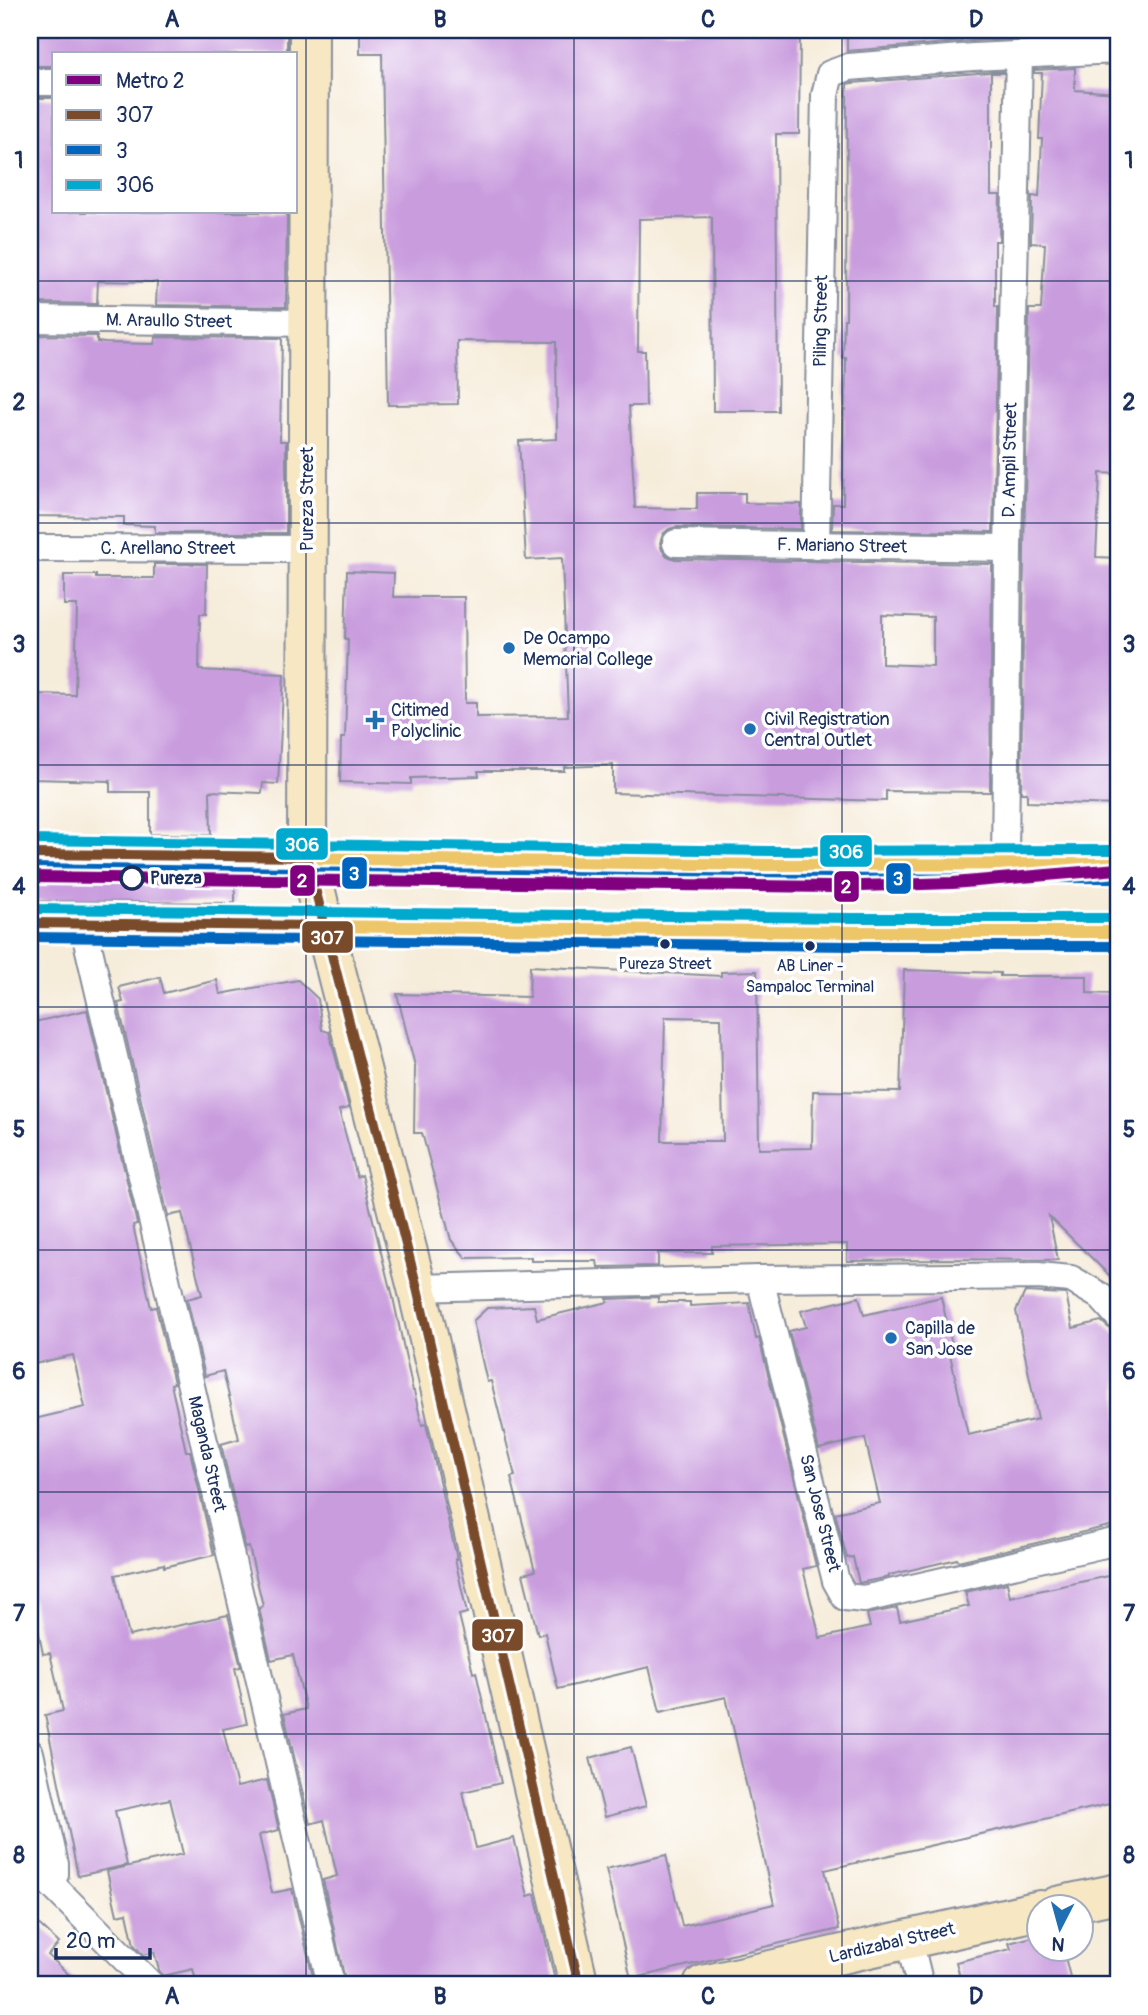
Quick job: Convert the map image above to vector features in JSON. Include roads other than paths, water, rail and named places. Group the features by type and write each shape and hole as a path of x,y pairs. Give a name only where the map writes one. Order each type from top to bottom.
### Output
{"main road":[{"path":"30,854 768,865 1118,864"},
{"path":"30,923 854,932 1118,932"}],"street":[{"name":"Pureza Street","path":"309,30 302,83 308,323 307,857 417,1288 579,1985"},
{"path":"1019,55 1118,50"},
{"name":"Piling Street","path":"816,546 825,95 830,74 849,67 1019,55"},
{"name":"D. Ampil Street","path":"1005,865 1008,548 1019,55"},
{"path":"30,82 52,82"},
{"name":"M. Araullo Street","path":"30,319 308,323"},
{"name":"F. Mariano Street","path":"676,543 1008,548"},
{"name":"C. Arellano Street","path":"30,548 307,549"},
{"name":"Maganda Street","path":"83,924 331,1985"},
{"path":"417,1288 760,1279 1038,1276 1071,1279 1100,1296 1118,1316"},
{"name":"San Jose Street","path":"760,1279 836,1581 845,1597 864,1599 1118,1541"},
{"path":"30,1753 55,1864 51,1884"},
{"path":"30,1867 51,1884 151,1985"},
{"path":"1096,1898 1118,1893"},
{"name":"Lardizabal Street","path":"703,1985 1026,1913"},
{"path":"909,1940 920,1985"}],"metro line":[{"name":"2","path":"30,877 831,887 953,883 1118,869"}],"place":[{"name":"De Ocampo Memorial College","path":"509,648"},
{"name":"Citimed Polyclinic","path":"375,720"},
{"name":"Civil Registration Central Outlet","path":"750,729"},
{"name":"Pureza","path":"132,878"},
{"name":"Pureza Street","path":"665,944"},
{"name":"AB Liner - Sampaloc Terminal","path":"810,946"},
{"name":"Capilla de San Jose","path":"891,1338"}]}
